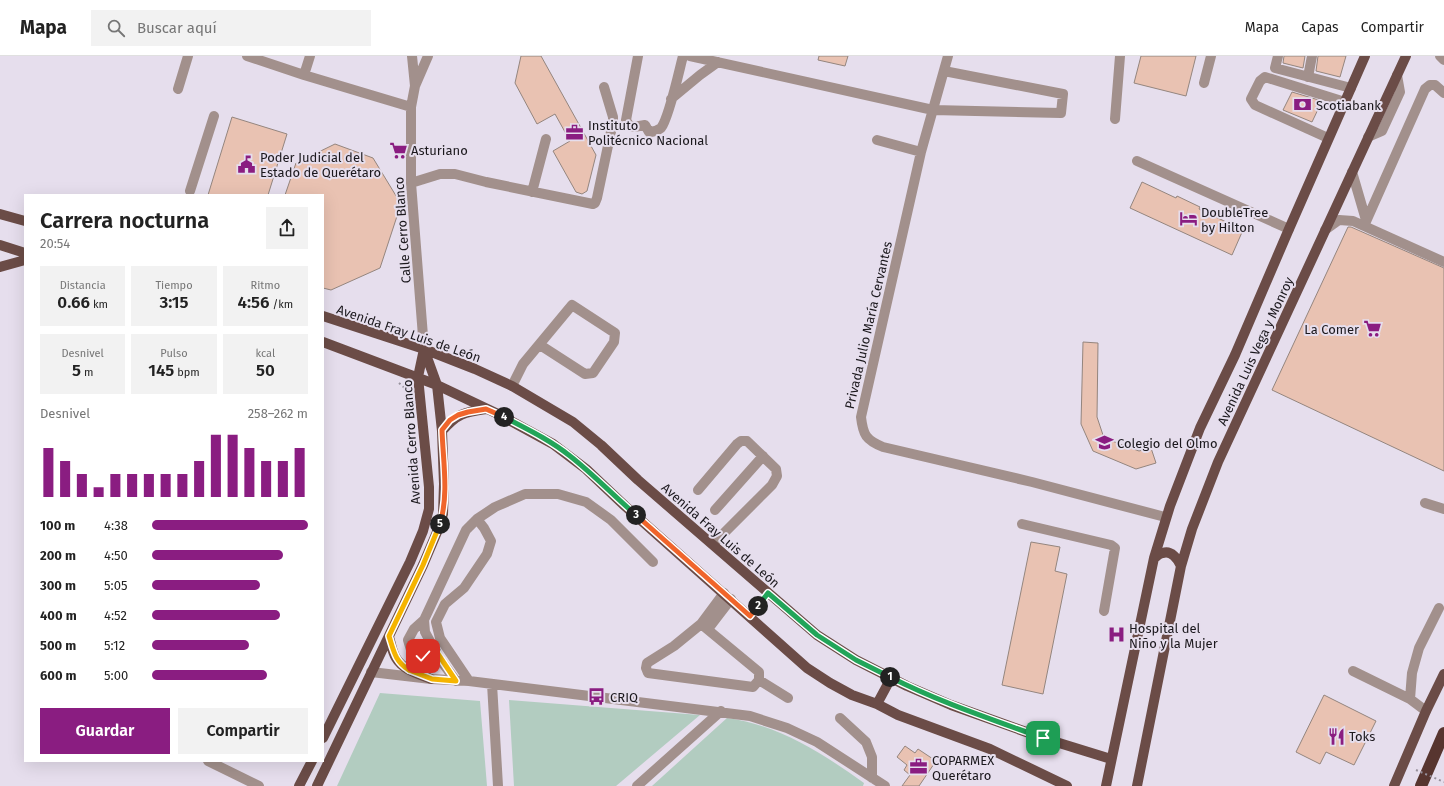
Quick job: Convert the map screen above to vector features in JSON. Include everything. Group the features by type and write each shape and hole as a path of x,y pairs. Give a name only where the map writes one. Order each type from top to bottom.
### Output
{"highway":[{"path":"1421,786 1444,733"}],"main road":[{"name":"Avenida Luis Vega y Monroy","path":"1106,786 1154,558 1166,517 1200,428 1235,355 1288,228 1365,56"},
{"name":"Avenida Luis Vega y Monroy","path":"1137,786 1181,566 1192,528 1218,462 1406,56"},
{"path":"0,214 24,221"},
{"path":"0,245 24,253"},
{"path":"0,267 24,260"},
{"name":"Avenida Fray Luis de León","path":"324,316 424,349 475,369 512,386 573,422 817,635 856,660 907,686 951,705 1043,738 1111,759"},
{"path":"324,342 437,385 540,436 570,456 808,668 830,684 852,695 877,704 898,715 990,749 1067,786"},
{"name":"Avenida Cerro Blanco","path":"324,736 410,562 423,531 429,509 429,487 418,377 424,349"},
{"name":"Avenida Cerro Blanco","path":"317,786 389,636 437,532 443,514 444,484 442,430 437,385 424,349"},
{"path":"442,430 450,420 458,415 486,409"},
{"path":"1154,558 1163,552 1169,553 1178,559 1181,566"},
{"path":"389,636 396,658 401,664 410,671 432,679"},
{"path":"1394,786 1426,711 1444,674"},
{"path":"877,704 891,678"},
{"path":"299,786 311,762"}],"street":[{"path":"178,88 188,56"},
{"path":"247,56 410,107"},
{"path":"304,75 310,56"},
{"path":"638,56 626,120 629,125 645,125 649,132 654,132 660,128 666,118 683,56"},
{"path":"690,56 934,110 1061,113 1063,94 944,72"},
{"name":"Privada Julio María Cervantes","path":"948,56 921,152 861,417 864,435 873,443 883,447 1032,482 1166,517"},
{"path":"1115,119 1120,56"},
{"path":"1204,82 1211,56"},
{"path":"1278,56 1275,68 1351,88"},
{"path":"1308,77 1312,56"},
{"path":"1440,56 1444,60"},
{"path":"411,57 429,58"},
{"name":"Calle Cerro Blanco","path":"411,57 415,86"},
{"name":"Calle Cerro Blanco","path":"424,349 411,183 410,107 415,86 429,58"},
{"path":"671,99 718,62"},
{"path":"1328,138 1255,105 1251,99 1260,80 1265,78 1345,102"},
{"path":"1365,223 1426,89 1430,85 1435,85 1444,92"},
{"path":"411,183 440,174 455,174 589,204 595,203 613,122 613,117 604,87"},
{"path":"190,194 214,116"},
{"path":"532,192 546,139"},
{"path":"877,140 921,152"},
{"path":"1137,161 1288,228"},
{"path":"1352,172 1365,223"},
{"path":"1326,230 1339,220 1365,223 1444,262"},
{"path":"512,386 524,364 572,305 615,333 614,342 593,373 585,374 540,345"},
{"path":"698,490 741,441 747,441 776,469 776,476 772,485 713,544"},
{"path":"715,510 763,456"},
{"path":"436,651 423,656 412,653 408,640 414,629 424,620 466,530 477,519 494,507 525,494 558,494 586,502 611,520 653,562"},
{"path":"1425,502 1444,510"},
{"path":"469,681 440,638 436,622 445,604 464,588 487,554 490,547 492,541 477,519"},
{"path":"1022,524 1111,545 1115,548 1104,611"},
{"path":"435,596 445,604"},
{"path":"704,626 759,672 759,680 753,687 648,673 646,668 647,663 704,626 727,596"},
{"path":"1410,699 1412,673 1419,648 1442,607"},
{"path":"424,620 425,632 456,681"},
{"path":"1353,671 1410,699 1426,711"},
{"path":"371,672 432,679 469,681 721,711 750,716 787,728 817,742 885,786"},
{"path":"759,680 788,698"},
{"path":"492,684 498,786"},
{"path":"637,786 721,711"},
{"path":"840,718 866,742 872,757 872,778"},
{"path":"210,762 260,786"}],"path":[{"path":"397,380 407,389 410,394"},
{"path":"750,616 768,593"},
{"path":"1416,770 1444,782"}],"green space":[{"path":"380,693 480,701 487,786 337,786"},
{"path":"509,700 700,715 616,786 514,786"},
{"path":"727,718 764,727 799,742 832,761 864,783 863,786 652,786"}],"building":[{"name":"Instituto Politécnico Nacional","path":"521,56 541,56 596,155 587,191 582,194 576,192 553,151 570,141 555,114 537,124 515,83"},
{"path":"819,56 848,56 845,66 818,60"},
{"path":"1141,56 1196,56 1186,96 1134,83"},
{"path":"1284,56 1305,56 1303,68 1283,63"},
{"path":"1318,56 1346,56 1340,77 1316,71"},
{"name":"Scotiabank","path":"1292,92 1322,101 1312,122 1283,110"},
{"name":"Poder Judicial del Estado de Querétaro","path":"232,117 287,134 268,194 208,194"},
{"path":"335,144 373,158 401,204 380,268 331,290 324,288 324,194 285,194 296,163"},
{"name":"DoubleTree by Hilton","path":"1142,182 1176,198 1177,196 1200,207 1199,209 1243,230 1232,255 1130,208"},
{"name":"La Comer","path":"1348,227 1444,268 1444,471 1272,390"},
{"path":"1083,342 1098,343 1097,417 1104,438 1139,451 1151,448 1156,463 1136,469 1093,451 1081,424"},
{"path":"1031,542 1060,547 1055,571 1067,574 1043,694 1002,685"},
{"name":"Toks","path":"1324,695 1376,721 1354,765 1326,752 1320,764 1296,752"},
{"name":"COPARMEX Querétaro","path":"905,746 915,753 918,749 936,761 919,786 902,786 910,775 904,770 907,765 897,757"}],"place":[{"name":"Scotiabank","path":"1303,105"},
{"name":"Instituto Politécnico Nacional","path":"575,132"},
{"name":"Asturiano","path":"398,150"},
{"name":"Poder Judicial del Estado de Querétaro","path":"247,164"},
{"name":"DoubleTree by Hilton","path":"1188,219"},
{"name":"La Comer","path":"1372,329"},
{"name":"Colegio del Olmo","path":"1104,443"},
{"name":"Hospital del Niño y la Mujer","path":"1116,635"},
{"name":"CRIQ","path":"597,697"},
{"name":"Toks","path":"1336,736"},
{"name":"COPARMEX Querétaro","path":"919,767"}],"route":[{"path":"423,656 436,651 439,658 456,681 432,679 410,671 396,658 389,636 423,565 443,514 444,484 442,430 450,420 458,415 486,409 540,436 570,456 750,616 768,593 817,635 856,660 907,686 951,705 1043,738"}]}
